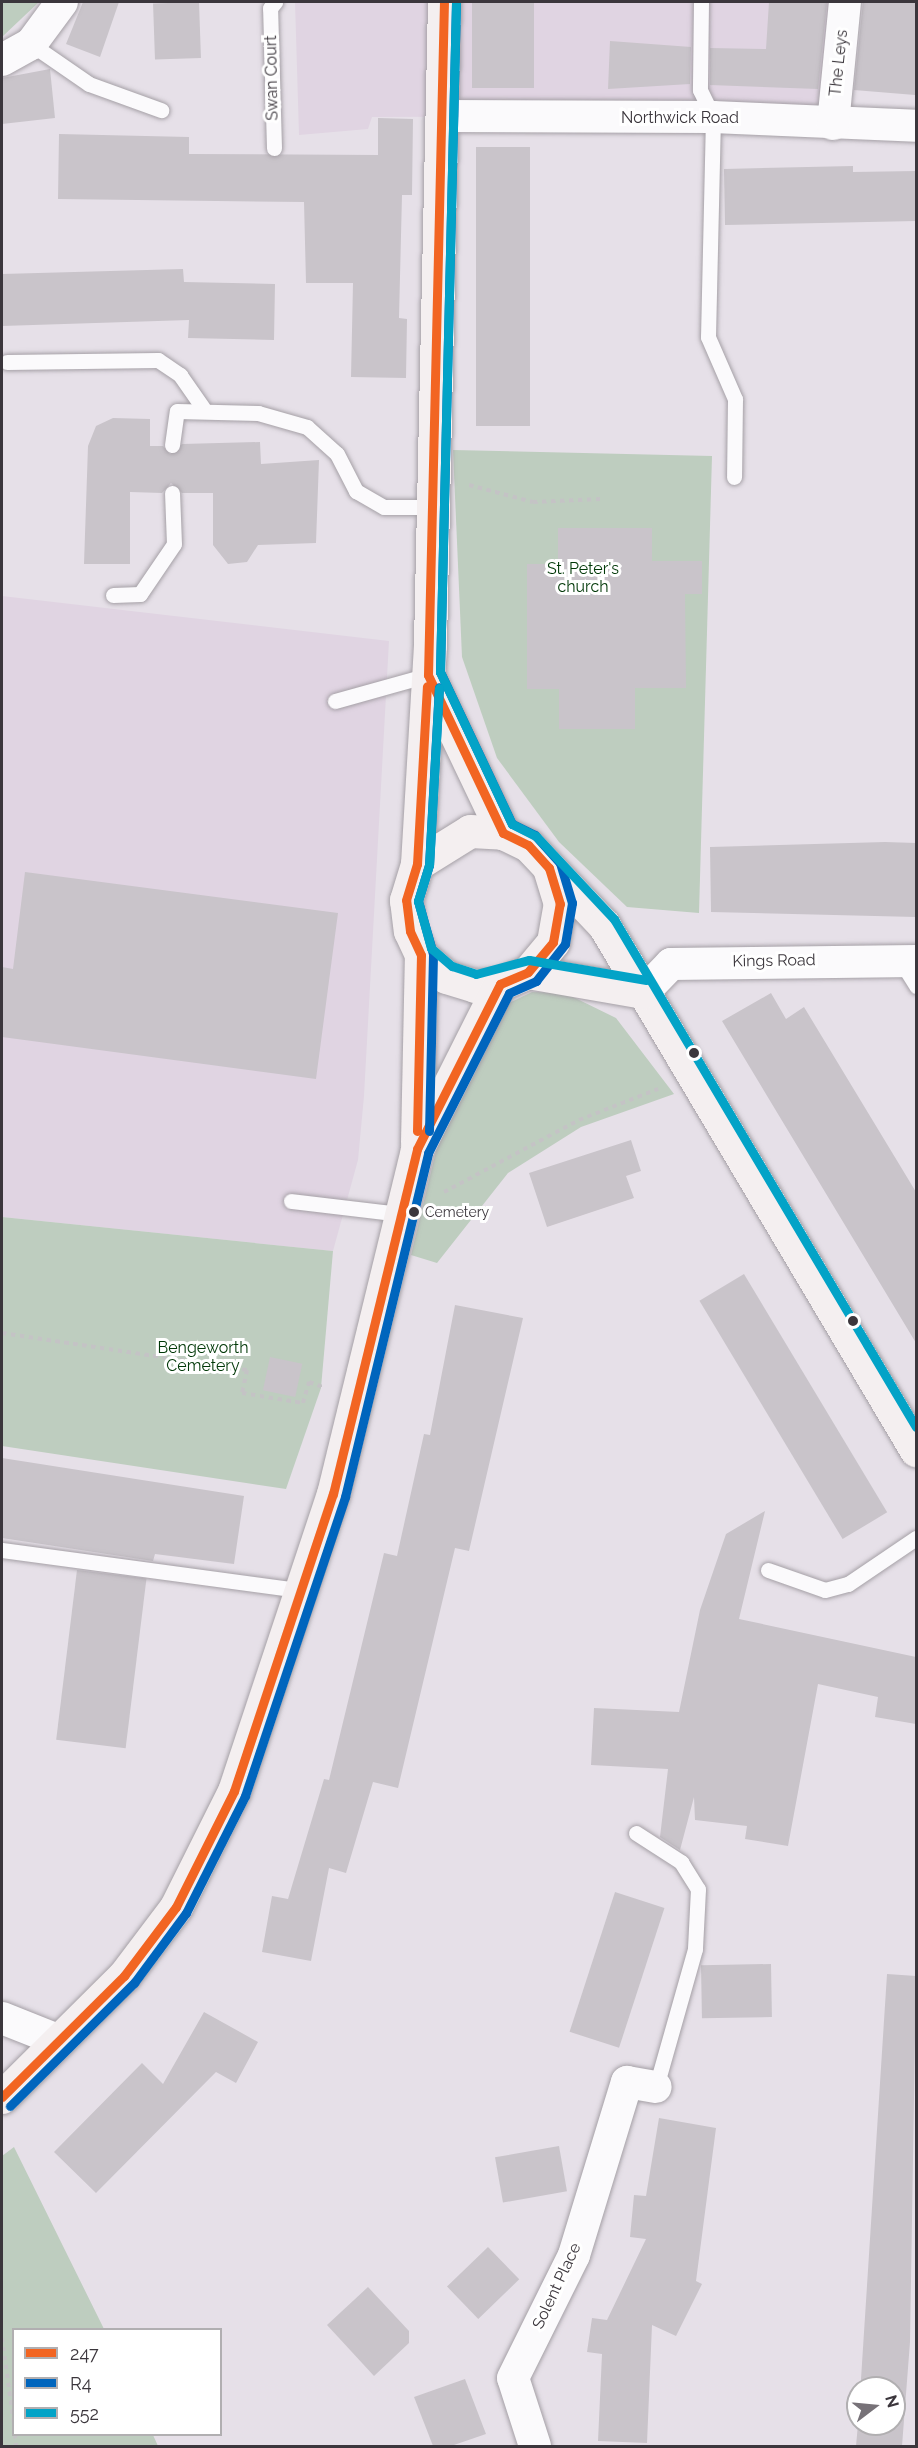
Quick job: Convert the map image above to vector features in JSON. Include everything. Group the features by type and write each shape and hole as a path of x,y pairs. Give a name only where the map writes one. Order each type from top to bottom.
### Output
{"main road":[{"path":"444,2 444,116 431,494 428,675 417,864 406,900 410,932 421,955 446,977 475,986 514,978 644,992"},
{"path":"428,675 503,833"},
{"path":"417,864 470,831 503,833 528,845 604,925 644,992 690,1077 916,1450"},
{"path":"417,1149 514,978 553,942 560,904 549,868"},
{"path":"2,2097 124,1976 176,1906 234,1791 297,1590 333,1494 417,1149 421,955"}],"street":[{"path":"2,60 31,44 62,2"},
{"name":"The Leys","path":"833,124 845,2"},
{"name":"Northwick Road","path":"444,116 713,117 916,126"},
{"name":"Kings Road","path":"644,992 671,964 911,969"},
{"path":"2,2018 60,2041"},
{"name":"Solent Place","path":"535,2446 513,2378 574,2255 627,2082 656,2086"}],"lane":[{"path":"701,2 700,90 713,117 708,337 735,399 734,477"},
{"name":"Swan Court","path":"273,5 273,148"},
{"path":"31,44 89,84 160,110"},
{"path":"7,362 158,360 180,375 203,408"},
{"path":"172,445 177,411 203,408 258,413 307,428 337,454 356,491 384,507 431,494"},
{"path":"113,595 140,594 174,544 172,493"},
{"path":"335,701 428,675"},
{"path":"291,1201 400,1214"},
{"path":"768,1570 825,1590 848,1584 916,1538"},
{"path":"2,1550 297,1590"},
{"path":"636,1833 681,1862 698,1889 695,1949 656,2086"}],"path":[{"path":"431,494 490,487 533,502 600,499"},
{"path":"400,1214 579,1120 690,1077"},
{"path":"2,1334 246,1370 242,1393 303,1403 309,1382 355,1398"},
{"path":"2,2338 12,2410"}],"shaded area":[{"path":"295,2 845,2 831,115 372,117 368,129 299,135"},
{"path":"2,596 389,641 364,1096 358,1160 333,1251 2,1217"}],"green space":[{"path":"2,2 39,2 2,37"},
{"name":"St. Peter's church","path":"453,450 712,456 699,913 627,907 559,842 497,758 462,657"},
{"path":"532,992 565,993 616,1018 674,1094 581,1127 508,1173 437,1263 411,1255 436,1151 478,1056 503,1006"},
{"name":"Bengeworth Cemetery","path":"2,1217 333,1251 321,1388 286,1489 2,1446"},
{"path":"14,2147 104,2328 12,2328 12,2436 153,2436 158,2446 2,2446 2,2156"}],"building":[{"path":"83,2 119,2 100,57 66,44"},
{"path":"199,2 201,58 155,60 153,4"},
{"path":"472,2 534,2 534,88 472,88"},
{"path":"769,2 827,2 818,89 710,85 710,48 766,49"},
{"path":"863,2 916,2 915,95 854,90"},
{"path":"610,41 691,47 690,84 608,89"},
{"path":"50,69 55,118 2,124 2,78"},
{"path":"378,118 413,119 412,195 402,195 399,318 407,319 406,378 351,377 353,283 306,283 304,202 58,199 59,134 189,137 189,154 378,155"},
{"path":"476,147 530,147 530,426 476,426"},
{"path":"853,166 853,172 916,171 916,221 725,225 724,169"},
{"path":"183,269 184,282 275,284 274,340 188,338 189,320 2,326 2,274"},
{"path":"113,418 150,419 150,446 163,446 170,454 182,444 260,442 261,464 319,460 316,543 258,545 247,562 228,564 213,545 213,493 182,493 171,483 162,493 130,492 130,564 84,564 88,446 96,426"},
{"path":"558,528 652,528 652,561 702,561 702,594 685,594 686,688 635,688 635,729 559,729 559,689 527,689 527,564 558,564"},
{"path":"916,843 916,917 711,912 710,847"},
{"path":"25,872 338,913 316,1079 2,1037 2,967 13,969"},
{"path":"771,993 786,1019 804,1007 916,1192 916,1343 722,1021"},
{"path":"631,1140 641,1171 626,1176 634,1198 547,1227 529,1173"},
{"path":"744,1274 887,1512 843,1539 699,1301"},
{"path":"455,1305 523,1318 469,1551 455,1548 398,1788 373,1782 346,1873 329,1868 311,1961 262,1952 272,1896 288,1899 324,1779 329,1780 384,1553 397,1556 424,1434 430,1435"},
{"path":"270,1357 302,1364 295,1397 263,1390"},
{"path":"2,1458 244,1496 234,1564 155,1554 153,1561 2,1538"},
{"path":"765,1511 739,1619 916,1657 916,1724 875,1717 878,1697 818,1684 788,1846 745,1839 747,1826 695,1820 694,1797 680,1850 660,1837 668,1769 591,1765 594,1708 679,1712 700,1610 726,1534"},
{"path":"77,1570 146,1579 126,1748 56,1740"},
{"path":"615,1892 664,1908 619,2048 570,2032"},
{"path":"771,1964 772,2017 702,2018 701,1965"},
{"path":"887,1974 916,1976 910,2342 906,2394 906,2376 861,2376"},
{"path":"204,2012 258,2042 236,2083 216,2072 96,2193 54,2152 142,2063 163,2084"},
{"path":"659,2118 716,2128 696,2281 702,2284 676,2336 652,2325 647,2443 598,2441 602,2354 587,2352 592,2318 607,2320 646,2239 630,2237 634,2195 646,2196"},
{"path":"559,2146 567,2191 503,2203 495,2157"},
{"path":"488,2247 519,2279 478,2319 447,2287"},
{"path":"368,2287 409,2331 409,2343 374,2376 327,2325"},
{"path":"465,2379 486,2434 451,2446 433,2446 414,2397"},
{"path":"857,2436 903,2436 902,2446 856,2446"}],"transit line":[{"name":"247","path":"2,2097 124,1976 176,1907 234,1791 333,1494 417,1149 500,984 528,972 553,942 560,904 549,868 528,845 503,833 428,675 444,2"},
{"name":"R4","path":"10,2106 134,1983 186,1913 245,1796 345,1497 428,1153 509,993 536,981 565,944 572,903 560,863 535,835 512,824 440,672 456,2"},
{"name":"552","path":"456,2 440,672 512,824 536,836 614,919 916,1427"},
{"name":"247","path":"417,1131 421,955 410,931 406,900 417,864 427,686"},
{"name":"R4","path":"429,1131 433,954 418,901 429,865 439,687"},
{"name":"552","path":"439,688 429,865 418,901 431,948 452,966 476,974 529,960 646,980"}],"place":[{"name":"Cemetery","path":"414,1212"}]}
